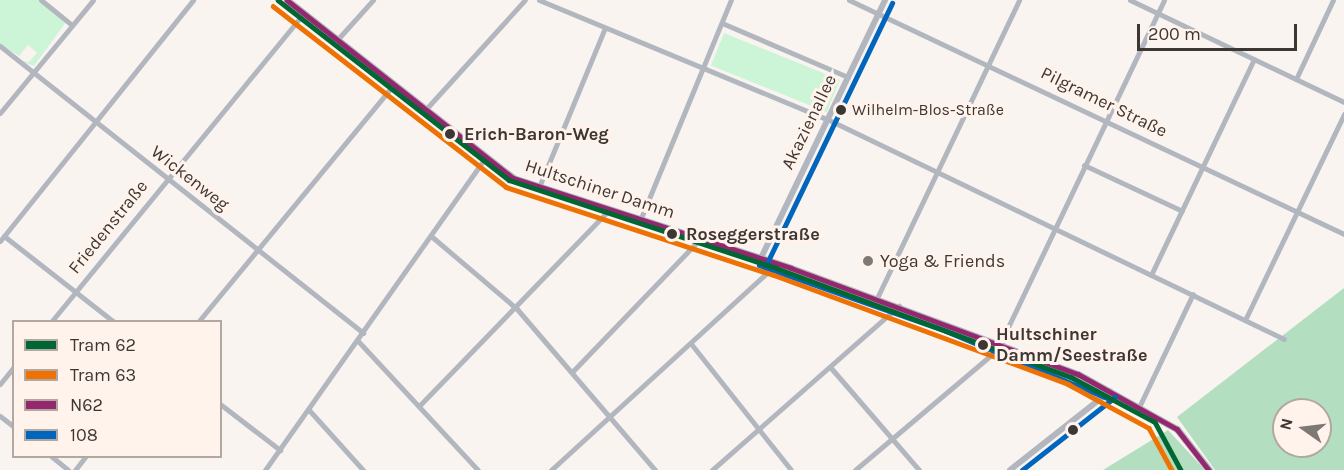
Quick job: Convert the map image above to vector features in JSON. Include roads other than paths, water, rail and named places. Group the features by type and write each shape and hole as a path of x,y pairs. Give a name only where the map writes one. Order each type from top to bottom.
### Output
{"main road":[{"name":"Hultschiner Damm","path":"287,0 513,178 778,263 1002,345 1110,391 1177,429 1209,470"}],"street":[{"path":"41,0 72,25"},
{"path":"0,113 31,71 93,0"},
{"path":"113,320 2,238 193,0"},
{"path":"337,40 373,0"},
{"path":"426,109 525,0"},
{"path":"539,0 827,119 1284,339"},
{"path":"641,218 731,0"},
{"name":"Pilgramer Straße","path":"849,0 988,63 1344,234"},
{"name":"Akazienallee","path":"761,258 885,0"},
{"path":"877,298 1019,0"},
{"path":"1130,0 1344,102"},
{"path":"855,470 1002,345 1054,228 1164,0"},
{"path":"1296,79 1333,0"},
{"name":"Friedenstraße","path":"52,320 304,14"},
{"path":"722,23 848,77"},
{"path":"539,187 605,28"},
{"name":"Wickenweg","path":"0,46 363,333"},
{"path":"1151,275 1254,58"},
{"path":"199,320 394,84"},
{"path":"1245,320 1344,114"},
{"path":"266,470 486,157"},
{"path":"1084,165 1182,211"},
{"path":"419,406 517,309 610,209"},
{"path":"431,236 517,309 655,470"},
{"path":"572,372 701,238"},
{"path":"551,470 692,345 778,263"},
{"path":"1139,407 1193,294"},
{"path":"712,470 899,306"},
{"path":"358,340 478,470"},
{"path":"692,345 791,470"},
{"path":"831,368 919,470"},
{"path":"0,384 12,370"},
{"path":"1010,470 1110,391"},
{"path":"222,406 280,450"},
{"path":"309,410 363,470"},
{"path":"0,416 12,425"},
{"path":"53,458 68,470"},
{"path":"75,470 84,458"}],"tram line":[{"name":"62","path":"278,0 509,180 776,268 1071,377 1155,422 1181,470"},
{"name":"63","path":"273,6 506,187 774,275 1068,384 1149,428 1172,470"}],"place":[{"name":"Wilhelm-Blos-Straße","path":"841,110"},
{"name":"Erich-Baron-Weg","path":"450,134"},
{"name":"Roseggerstraße","path":"672,234"},
{"name":"Yoga & Friends","path":"868,261"},
{"name":"Hultschiner Damm/Seestraße","path":"983,345"}]}
